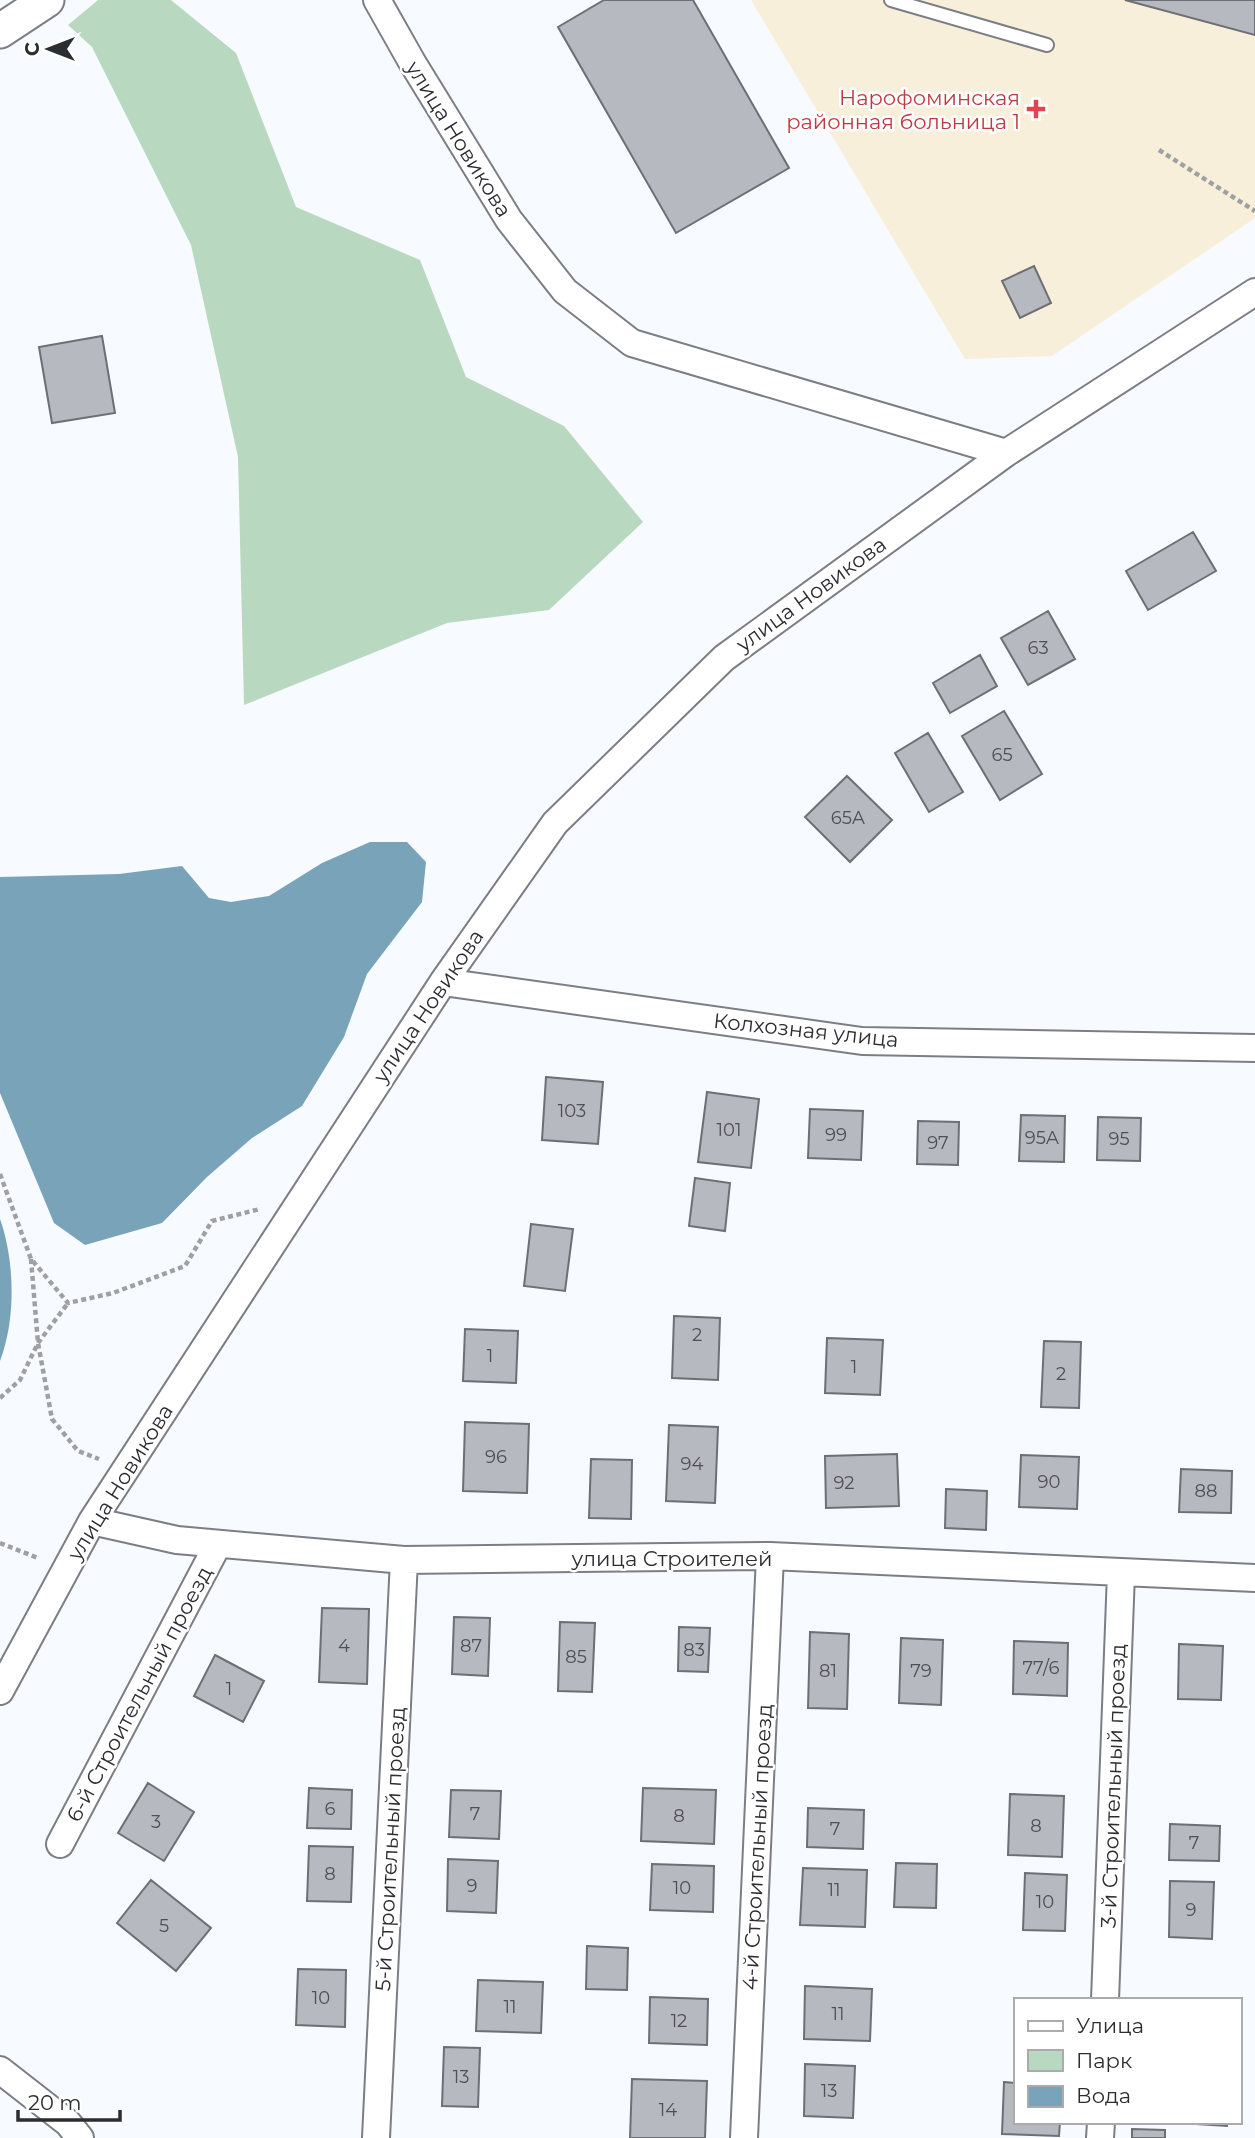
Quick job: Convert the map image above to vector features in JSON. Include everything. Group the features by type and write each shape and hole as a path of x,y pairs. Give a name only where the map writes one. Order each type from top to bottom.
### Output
{"street":[{"name":"улица Новикова","path":"375,2 509,220 565,291 632,343 1006,453"},
{"path":"0,30 36,3"},
{"name":"улица Новикова","path":"0,1691 92,1521 125,1469 443,982 555,823 724,658 1006,453 1255,292"},
{"name":"Колхозная улица","path":"443,982 862,1041 1255,1048"},
{"name":"улица Строителей","path":"92,1521 177,1540 404,1560 770,1556 1255,1578"},
{"name":"6-й Строительный проезд","path":"60,1844 218,1544"},
{"name":"4-й Строительный проезд","path":"744,2138 770,1556"},
{"name":"5-й Строительный проезд","path":"376,2138 404,1560"},
{"name":"3-й Строительный проезд","path":"1105,1998 1121,1573"},
{"path":"0,2070 68,2123 80,2138"}],"lane":[{"path":"891,0 1047,45"}],"path":[{"path":"1159,150 1255,211"},
{"path":"0,1174 31,1259 38,1343 52,1419 78,1451 125,1469"},
{"path":"0,1398 20,1380 38,1343 68,1303 113,1293 185,1266 212,1221 302,1198"},
{"path":"31,1259 68,1303"},
{"path":"0,1543 66,1569"}],"shaded area":[{"name":"Нарофоминская районная больница 1","path":"751,0 1255,0 1255,218 1052,356 965,359"}],"green space":[{"path":"98,0 171,0 236,53 296,207 420,260 466,377 564,426 643,522 549,610 447,623 244,705 238,457 191,245 92,47 68,25"}],"water":[{"path":"370,842 407,842 426,862 422,902 367,974 344,1037 302,1106 252,1138 207,1177 162,1223 85,1245 54,1223 0,1093 0,877 119,874 182,866 209,898 231,902 269,896 322,863"},
{"path":"0,1219 9,1253 12,1290 9,1327 0,1361"}],"building":[{"path":"604,0 693,0 789,168 676,233 558,27"},
{"path":"1125,0 1255,0 1255,35"},
{"path":"1034,266 1051,303 1020,318 1002,281"},
{"path":"102,336 115,413 52,423 39,347"},
{"path":"1193,532 1216,571 1148,610 1126,571"},
{"path":"1048,611 1075,659 1028,685 1001,638"},
{"path":"980,655 997,686 950,713 933,683"},
{"path":"1004,711 1042,774 1000,800 962,736"},
{"path":"928,733 963,792 929,812 895,753"},
{"path":"847,776 892,820 850,862 805,817"},
{"path":"546,1077 603,1082 598,1144 542,1140"},
{"path":"707,1092 759,1099 751,1168 698,1162"},
{"path":"810,1109 863,1111 861,1160 808,1158"},
{"path":"1021,1115 1065,1116 1064,1162 1019,1161"},
{"path":"1098,1117 1141,1118 1140,1161 1097,1160"},
{"path":"918,1121 959,1122 958,1165 917,1164"},
{"path":"695,1178 730,1183 725,1231 689,1226"},
{"path":"531,1224 573,1229 565,1291 524,1286"},
{"path":"674,1316 720,1318 718,1380 672,1378"},
{"path":"465,1329 518,1331 516,1383 463,1381"},
{"path":"827,1338 883,1340 880,1395 825,1393"},
{"path":"1044,1341 1081,1342 1079,1408 1041,1407"},
{"path":"465,1422 529,1424 527,1493 463,1491"},
{"path":"669,1425 718,1427 715,1503 666,1501"},
{"path":"897,1454 899,1506 826,1508 825,1456"},
{"path":"1021,1455 1079,1457 1077,1509 1019,1507"},
{"path":"591,1459 632,1460 631,1519 589,1518"},
{"path":"1181,1469 1232,1471 1231,1513 1179,1512"},
{"path":"946,1489 987,1491 986,1530 945,1528"},
{"path":"322,1608 369,1609 367,1684 319,1682"},
{"path":"454,1617 490,1618 488,1676 452,1674"},
{"path":"560,1622 595,1623 592,1692 558,1691"},
{"path":"679,1627 710,1628 708,1672 678,1671"},
{"path":"810,1632 849,1634 847,1709 808,1708"},
{"path":"901,1638 943,1640 941,1705 899,1703"},
{"path":"1014,1641 1068,1643 1067,1696 1013,1694"},
{"path":"1179,1644 1223,1646 1221,1700 1178,1699"},
{"path":"215,1655 264,1681 243,1722 194,1696"},
{"path":"148,1783 194,1812 164,1861 118,1833"},
{"path":"309,1788 352,1790 351,1829 307,1828"},
{"path":"643,1788 716,1790 714,1844 641,1841"},
{"path":"451,1790 501,1791 499,1839 449,1837"},
{"path":"1010,1794 1064,1796 1062,1857 1008,1855"},
{"path":"808,1808 864,1810 863,1849 807,1847"},
{"path":"1170,1824 1220,1826 1219,1861 1169,1860"},
{"path":"309,1846 353,1847 351,1902 307,1901"},
{"path":"448,1859 498,1861 496,1913 447,1911"},
{"path":"896,1863 937,1864 936,1908 894,1907"},
{"path":"652,1864 714,1866 713,1912 650,1910"},
{"path":"803,1868 867,1870 865,1927 800,1925"},
{"path":"1025,1873 1067,1875 1065,1931 1023,1930"},
{"path":"151,1880 211,1928 176,1971 117,1923"},
{"path":"1170,1881 1214,1882 1212,1939 1169,1937"},
{"path":"587,1946 628,1948 627,1990 586,1989"},
{"path":"298,1969 346,1970 345,2027 296,2025"},
{"path":"478,1980 543,1982 541,2033 476,2031"},
{"path":"805,1986 872,1989 870,2041 804,2039"},
{"path":"650,1997 708,1999 707,2045 649,2043"},
{"path":"444,2047 480,2048 478,2107 442,2106"},
{"path":"805,2064 855,2066 853,2118 804,2116"},
{"path":"632,2079 707,2081 705,2138 630,2138"},
{"path":"1004,2082 1014,2083 1014,2124 1060,2124 1059,2136 1002,2134"},
{"path":"1195,2124 1227,2124 1227,2126"},
{"path":"1132,2129 1165,2130 1165,2138 1132,2138"}],"place":[{"name":"Нарофоминская районная больница 1","path":"1036,109"}]}
